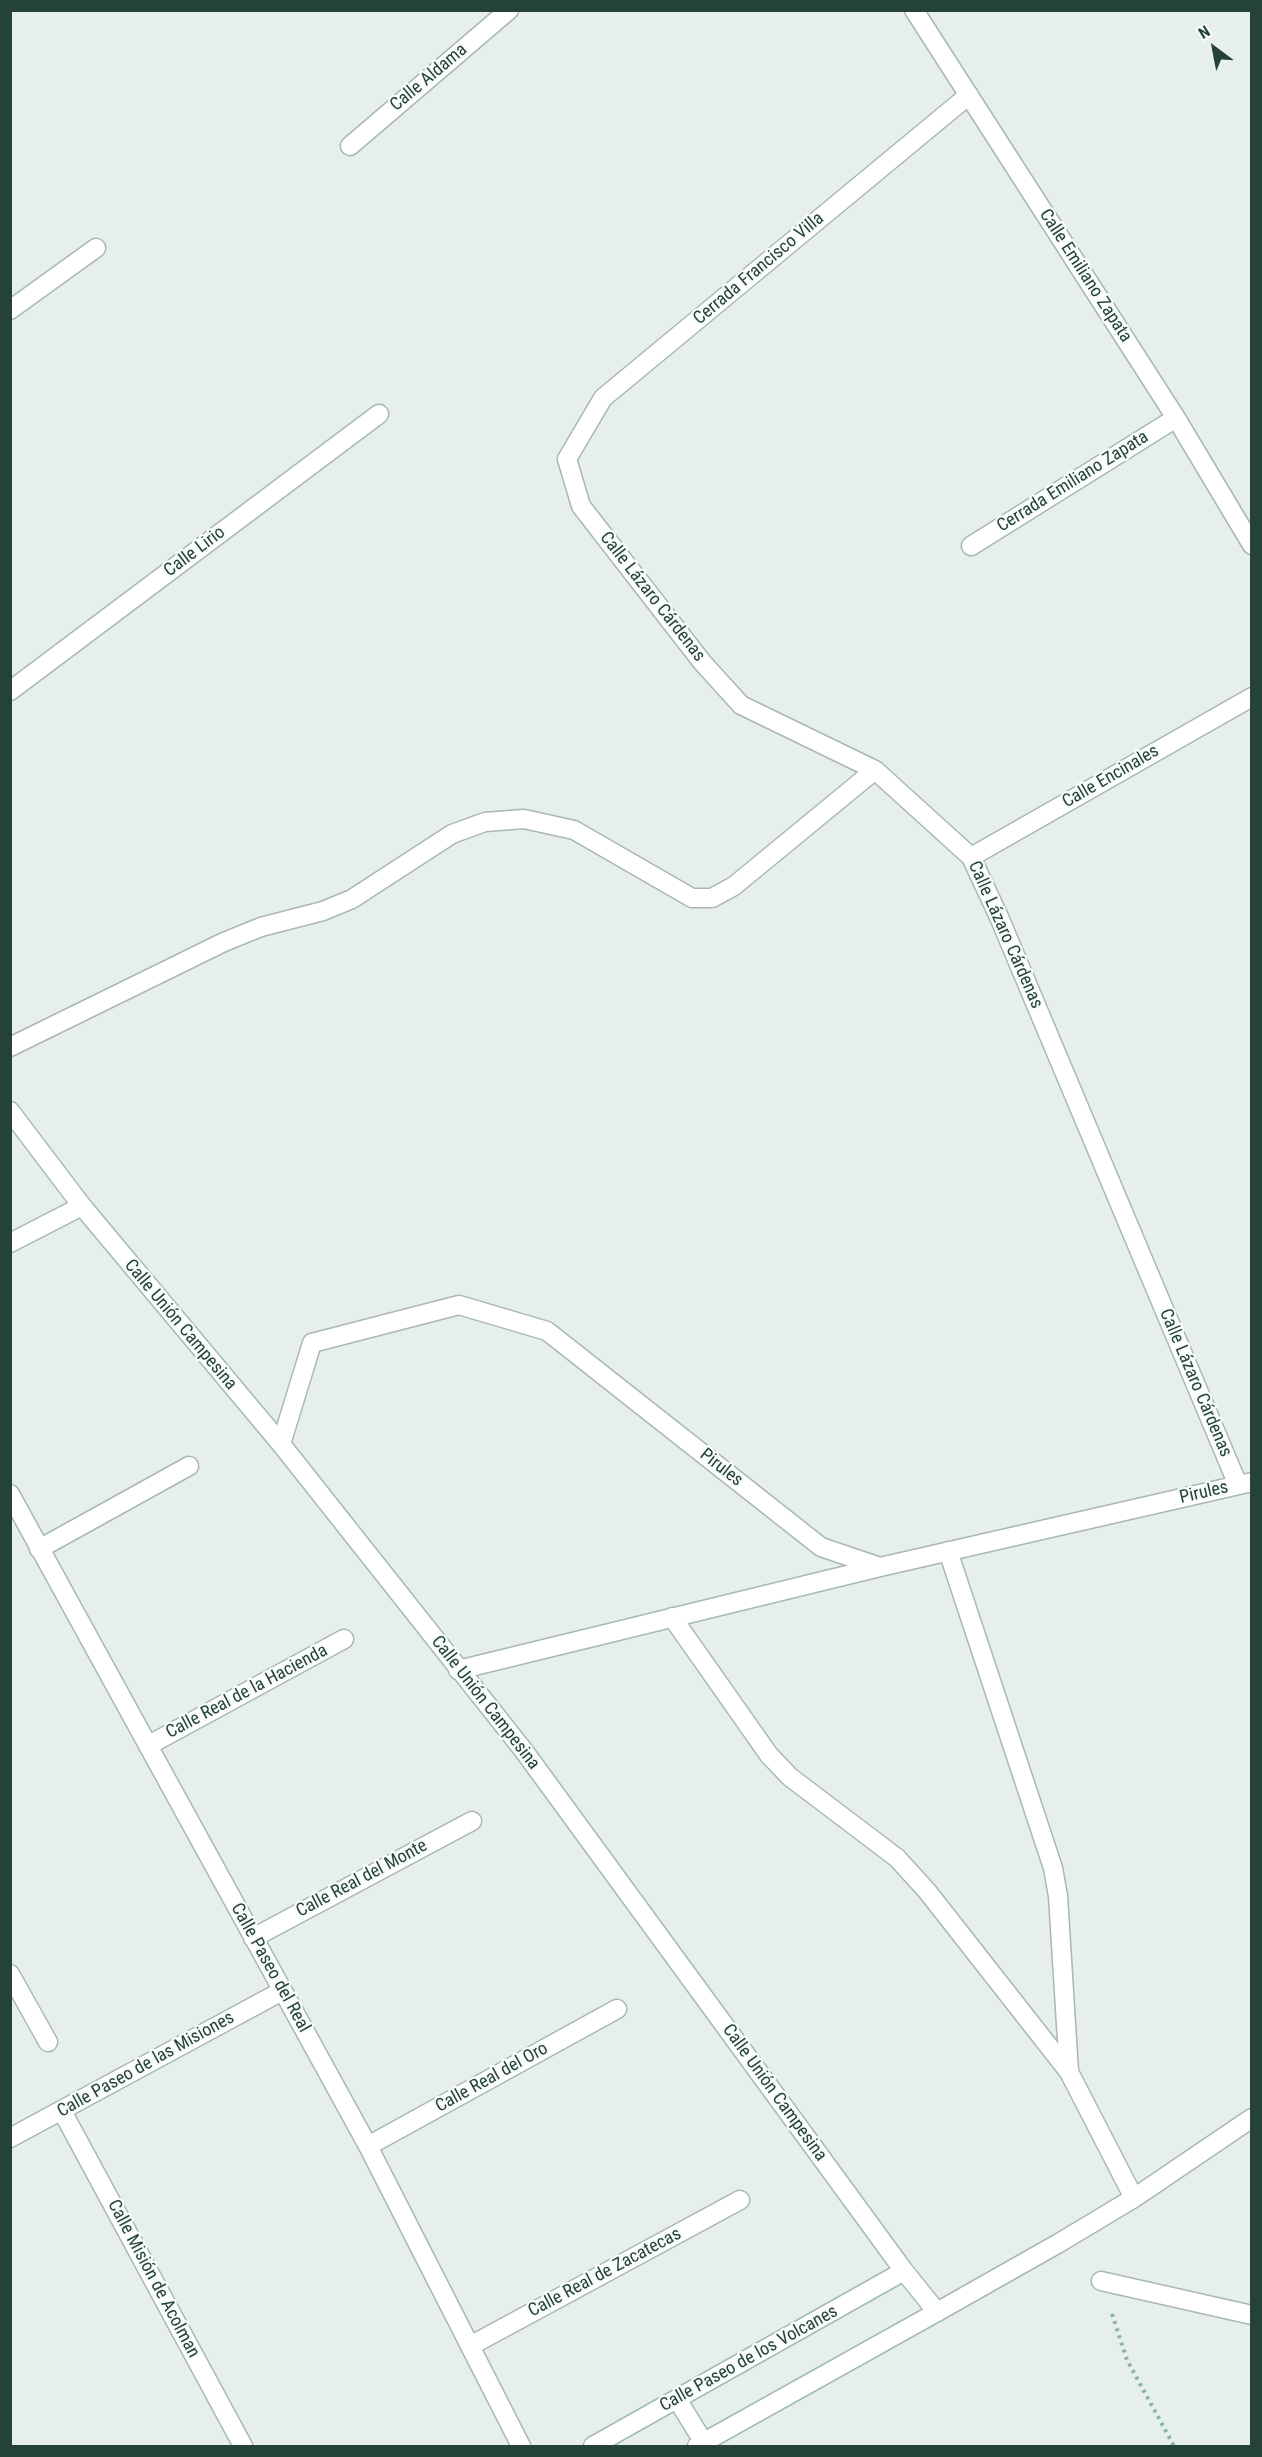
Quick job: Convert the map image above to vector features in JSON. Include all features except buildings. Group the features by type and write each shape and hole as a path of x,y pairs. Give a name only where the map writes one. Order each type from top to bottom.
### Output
{"street":[{"name":"Calle Aldama","path":"350,146 509,10"},
{"name":"Calle Emiliano Zapata","path":"914,10 1176,418 1251,545"},
{"name":"Cerrada Francisco Villa","path":"567,459 603,398 969,95"},
{"path":"10,310 96,248"},
{"name":"Calle Lirio","path":"10,691 379,414"},
{"name":"Cerrada Emiliano Zapata","path":"971,546 1176,418"},
{"name":"Calle Lázaro Cárdenas","path":"567,459 581,506 702,662 741,705 875,770 971,857 1004,928 1245,1484"},
{"name":"Calle Encinales","path":"971,857 1251,697"},
{"path":"10,1047 224,942 261,927 323,911 352,898 452,834 485,822 524,819 574,830 692,898 712,898 734,886 875,770"},
{"name":"Calle Unión Campesina","path":"10,1111 82,1206 281,1444 458,1670 525,1751 904,2271 938,2312"},
{"path":"10,1244 82,1206"},
{"name":"Pirules","path":"281,1444 312,1343 459,1305 548,1331 821,1547 880,1567 1245,1484"},
{"path":"39,1549 189,1466"},
{"name":"Calle Paseo del Real","path":"10,1494 368,2146 521,2446"},
{"path":"948,1551 1053,1868 1058,1896 1069,2072"},
{"path":"458,1670 880,1567"},
{"path":"672,1617 769,1755 789,1777 897,1858 927,1891 1069,2072 1134,2198"},
{"name":"Calle Real de la Hacienda","path":"149,1744 344,1639"},
{"name":"Calle Real del Monte","path":"253,1938 472,1821"},
{"path":"10,1974 48,2042"},
{"name":"Calle Paseo de las Misiones","path":"10,2138 282,1991"},
{"name":"Calle Real del Oro","path":"368,2146 617,2009"},
{"name":"Calle Misión de Acolman","path":"62,2111 243,2446"},
{"path":"677,2399 702,2445 1059,2244 1134,2198 1251,2118"},
{"name":"Calle Real de Zacatecas","path":"470,2346 740,2200"},
{"name":"Calle Paseo de los Volcanes","path":"593,2446 904,2271"},
{"path":"1101,2281 1251,2315"}],"path":[{"path":"1101,2281 1128,2360 1174,2446"}]}
